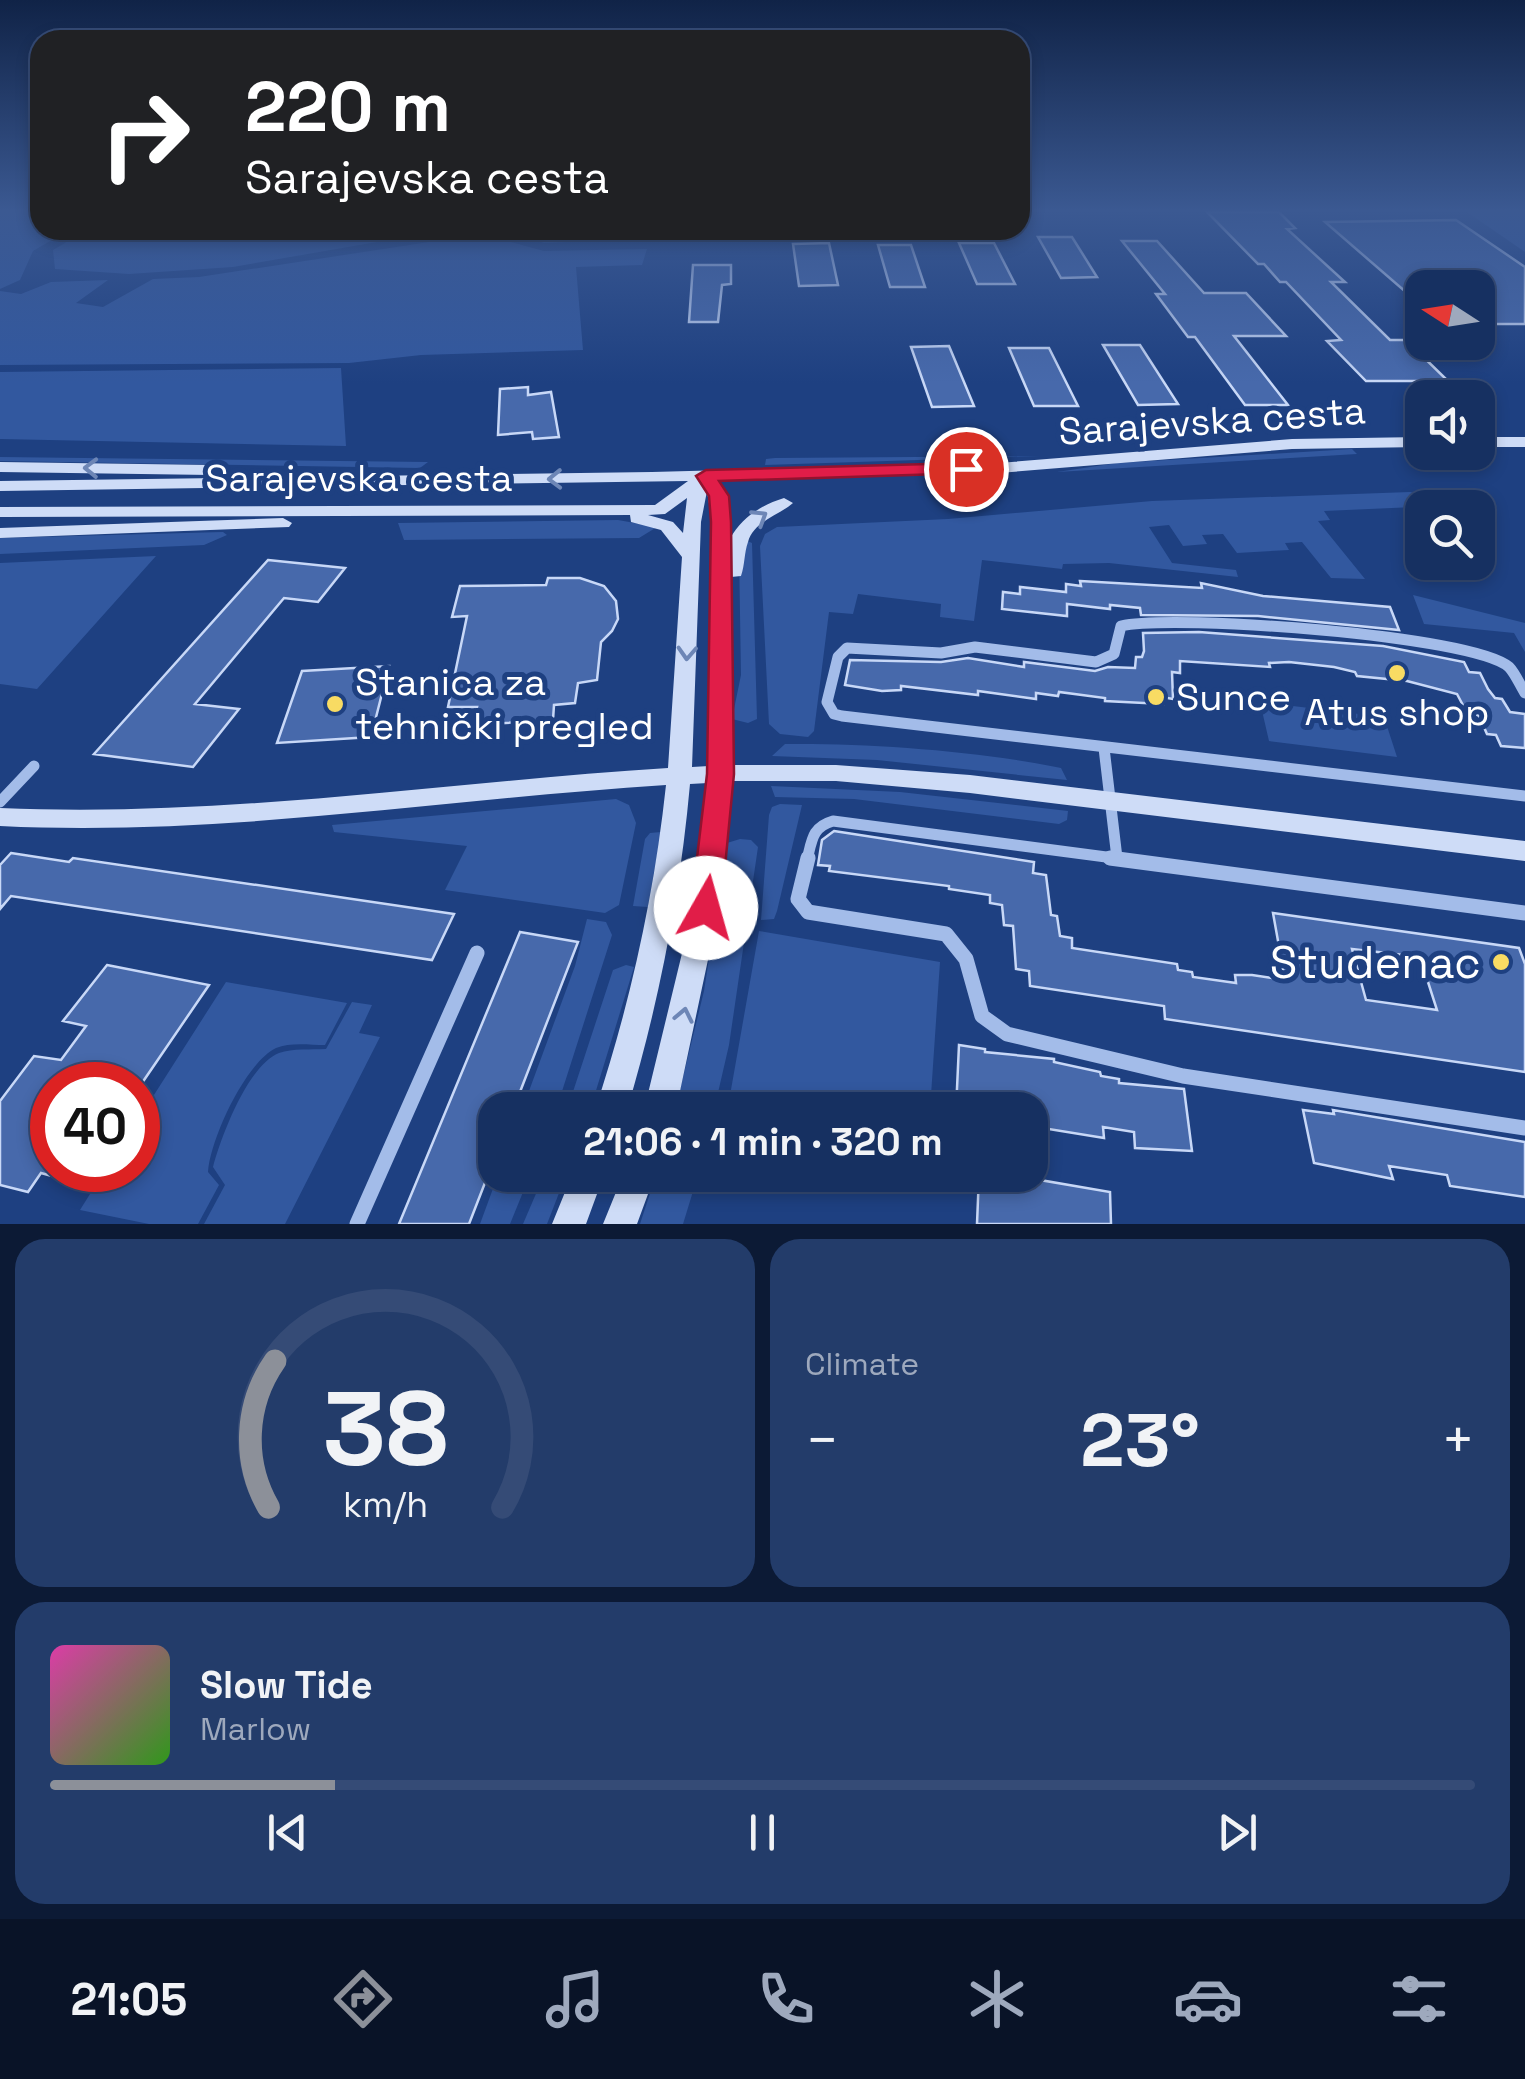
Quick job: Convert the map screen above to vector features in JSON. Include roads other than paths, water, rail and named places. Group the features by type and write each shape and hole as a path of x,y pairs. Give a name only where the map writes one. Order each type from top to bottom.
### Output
{"main road":[{"name":"Sarajevska cesta","path":"0,486 999,468 1292,444 1405,442"},
{"path":"1495,442 1525,442"},
{"path":"0,467 307,471 371,474 398,480"},
{"path":"616,1092 663,904 681,776 696,497 706,476"},
{"path":"664,1092 706,908 721,774 719,496 706,476"},
{"name":"Sarajevska cesta","path":"0,512 659,510 706,476"},
{"path":"721,600 734,578 736,541 742,530 784,503"},
{"path":"551,511 656,521 674,532 692,556"},
{"path":"0,533 404,520 434,512"},
{"path":"0,818 63,820 283,812 681,776 862,774 1525,851"},
{"path":"569,1224 581,1192"},
{"path":"620,1224 632,1192"}],"street":[{"path":"1525,693 1509,667 1479,653 1225,622 1140,618 1120,626 1114,654 1096,662 975,648 941,654 848,648 838,657 828,694 828,708 842,716 1525,796"},
{"path":"1104,748 1117,858"},
{"path":"0,802 34,766"},
{"path":"1525,913 827,822 814,832 798,899 808,912 818,916 946,934 966,954 981,1021 990,1029 1184,1076 1525,1128"},
{"path":"357,1224 476,953"}],"place":[{"name":"Atus shop","path":"1397,673"},
{"name":"Sunce","path":"1156,697"},
{"name":"Stanica za tehnički pregled","path":"335,704"},
{"name":"Studenac","path":"1501,962"}]}
